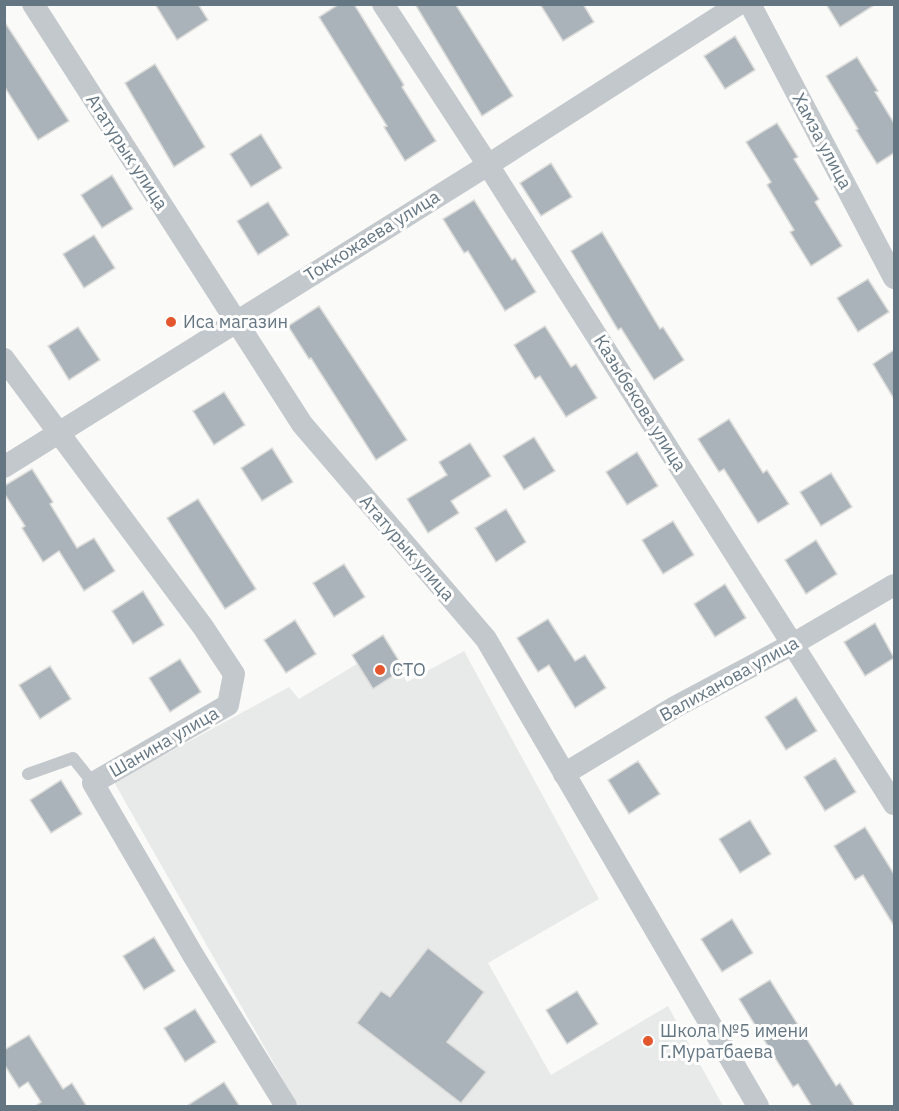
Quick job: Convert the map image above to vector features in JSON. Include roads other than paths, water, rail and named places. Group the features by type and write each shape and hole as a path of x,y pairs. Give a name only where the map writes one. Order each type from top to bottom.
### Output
{"street":[{"name":"Ататурык улица","path":"33,4 302,424 486,639 758,1107"},
{"name":"Казыбекова улица","path":"383,4 488,165 894,804"},
{"name":"Токкожаева улица","path":"4,467 488,165 740,4"},
{"name":"Хамза улица","path":"750,4 894,278"},
{"name":"Шанина улица","path":"4,359 203,627 234,674 228,705 93,783 193,955 286,1107"},
{"name":"Валиханова улица","path":"564,774 675,707 793,644 894,585"}],"lane":[{"path":"28,774 73,758 93,783"}],"place":[{"name":"Иса магазин","path":"171,322"},
{"name":"СТО","path":"380,670"},
{"name":"Школа №5 имени Г.Муратбаева","path":"648,1041"}]}
